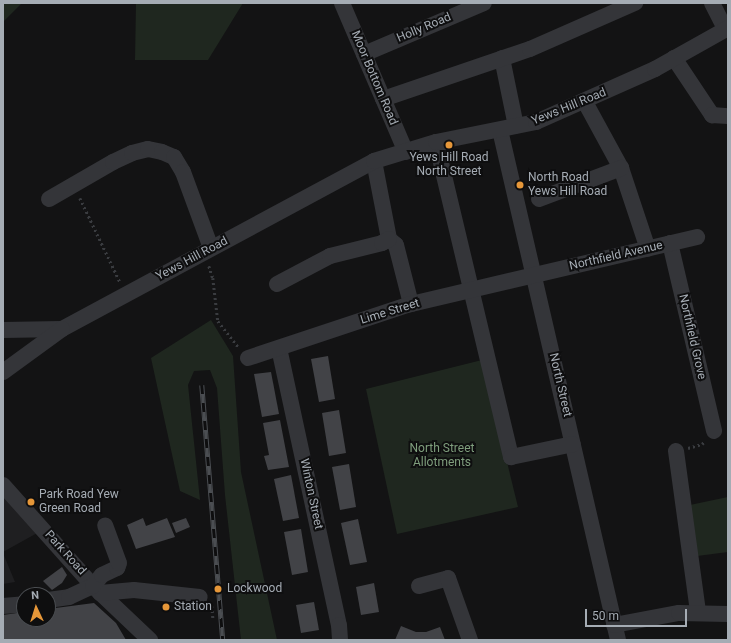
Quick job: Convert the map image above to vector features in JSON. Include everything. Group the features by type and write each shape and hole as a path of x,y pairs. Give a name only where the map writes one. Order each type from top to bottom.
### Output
{"street":[{"name":"Moor Bottom Road","path":"342,3 406,152"},
{"name":"Holly Road","path":"364,54 484,3"},
{"path":"383,99 530,49 635,3"},
{"path":"712,3 726,28"},
{"name":"Yews Hill Road","path":"3,330 62,329 374,161 436,142 536,122 585,102 674,58 726,28"},
{"path":"502,58 516,126"},
{"path":"674,58 712,115 728,116"},
{"path":"585,102 621,168 648,249"},
{"name":"North Street","path":"500,130 535,274 616,633"},
{"path":"436,142 511,457 573,444"},
{"path":"49,199 132,153 148,149 174,157 183,172 208,250"},
{"path":"374,161 390,238 396,245 411,304"},
{"path":"539,199 621,168"},
{"name":"Northfield Avenue","path":"535,274 697,237"},
{"path":"277,284 330,256 382,243 390,238"},
{"name":"Northfield Grove","path":"670,244 714,431"},
{"name":"Lime Street","path":"248,358 411,304 535,274"},
{"path":"3,372 62,329"},
{"name":"Winton Street","path":"279,348 338,617 340,640"},
{"path":"676,451 698,612"},
{"name":"Park Road","path":"3,485 82,571 97,590 150,640"},
{"path":"97,590 102,575 117,568 119,563 105,525"},
{"path":"419,586 448,578 470,640"},
{"path":"56,599 97,590 134,590 200,597"},
{"path":"3,606 16,605"},
{"path":"616,633 698,612 728,614"}],"path":[{"path":"74,185 126,294"},
{"path":"208,250 218,321 248,358"},
{"path":"676,451 702,444 714,431"}],"shaded area":[{"path":"3,495 39,532 3,552"},
{"path":"3,553 15,582 3,584"}],"green space":[{"path":"3,3 22,3 3,22"},
{"path":"136,3 243,3 208,60 135,60"},
{"path":"211,320 233,356 241,472 277,640 241,640 225,495 217,388 210,370 194,371 188,385 200,500 180,491 151,358"},
{"name":"North Street Allotments","path":"482,360 518,507 397,534 366,389"},
{"path":"728,497 728,552 697,556 690,505"}],"building":[{"path":"328,356 335,399 319,402 311,359"},
{"path":"271,372 279,414 262,417 254,374"},
{"path":"339,410 346,453 329,456 322,413"},
{"path":"280,420 289,467 268,470 264,456 269,455 263,423"},
{"path":"349,464 356,507 340,510 332,467"},
{"path":"291,475 299,518 283,521 274,479"},
{"path":"143,518 146,526 167,518 175,537 136,549 127,525"},
{"path":"186,518 190,527 176,533 172,523"},
{"path":"358,519 367,562 350,565 341,523"},
{"path":"301,529 308,572 292,575 284,532"},
{"path":"62,567 67,575 62,583 56,587 49,587 43,581"},
{"path":"374,583 379,612 361,615 356,587"},
{"path":"314,602 319,630 301,633 296,605"},
{"path":"94,603 116,623 126,640 3,640 3,615 16,613 16,627 56,627 56,608"},
{"path":"401,626 416,632 426,632 440,627 445,640 395,640"}],"railway":[{"path":"202,385 223,640"}],"place":[{"name":"Yews Hill Road North Street","path":"449,145"},
{"name":"North Road Yews Hill Road","path":"520,185"},
{"name":"Park Road Yew Green Road","path":"31,502"},
{"name":"Lockwood","path":"218,589"},
{"name":"Station","path":"166,607"}]}
